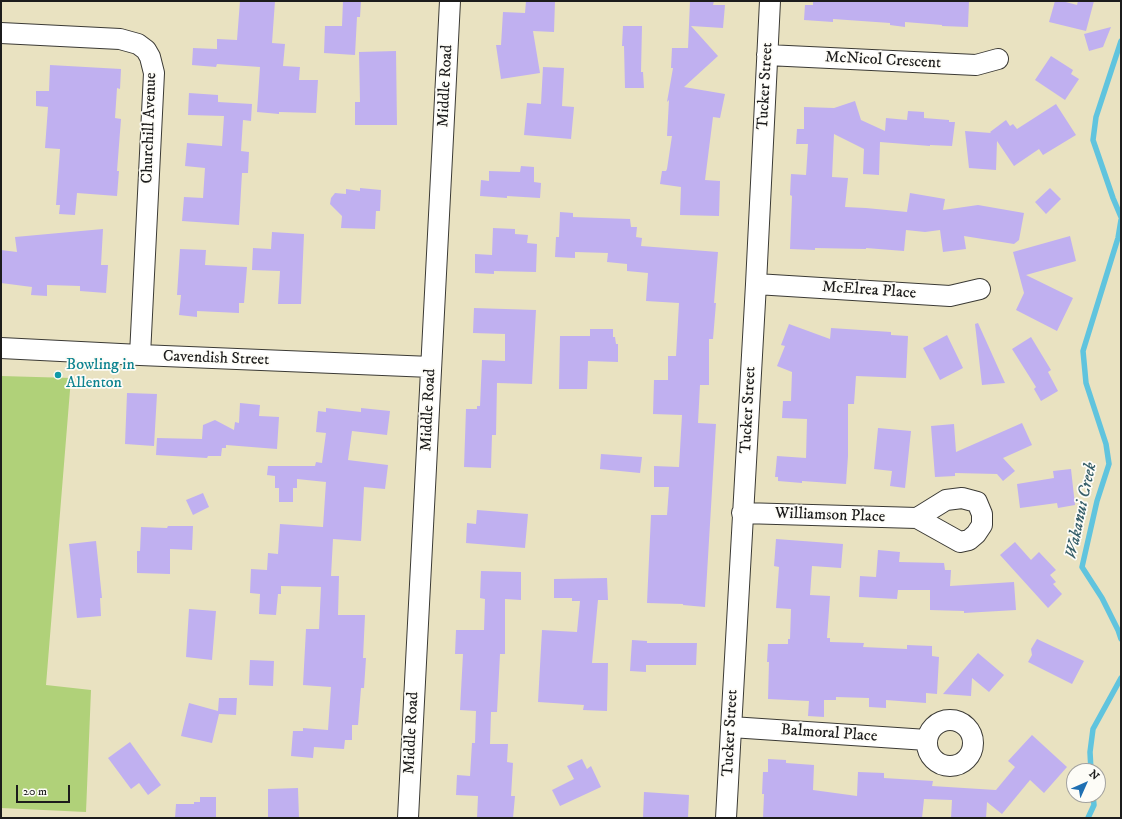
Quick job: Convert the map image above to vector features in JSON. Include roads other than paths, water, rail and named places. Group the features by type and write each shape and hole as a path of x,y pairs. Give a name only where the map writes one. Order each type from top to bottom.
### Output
{"street":[{"name":"Middle Road","path":"408,818 450,1"},
{"name":"Tucker Street","path":"726,818 756,284 770,1"},
{"name":"Churchill Avenue","path":"1,33 120,39 138,44 146,50 150,57 154,73 140,356"},
{"name":"McNicol Crescent","path":"767,56 976,65 998,58"},
{"name":"McElrea Place","path":"756,284 950,296 980,289"},
{"name":"Cavendish Street","path":"1,348 140,356 432,367"},
{"name":"Williamson Place","path":"742,513 917,518"},
{"name":"Balmoral Place","path":"731,727 927,740"}],"waterway":[{"name":"Wakanui Creek","path":"1121,41 1096,117 1093,140 1121,217"},
{"name":"Wakanui Creek","path":"1121,220 1118,238 1083,351 1086,383 1106,444 1109,464 1097,501 1082,567 1102,598 1121,639"},
{"name":"Wakanui Creek","path":"1091,763 1090,752 1093,729 1121,678"},
{"name":"Wakanui Creek","path":"1088,818 1094,803"}],"place":[{"name":"Bowling in Allenton","path":"58,375"}]}
